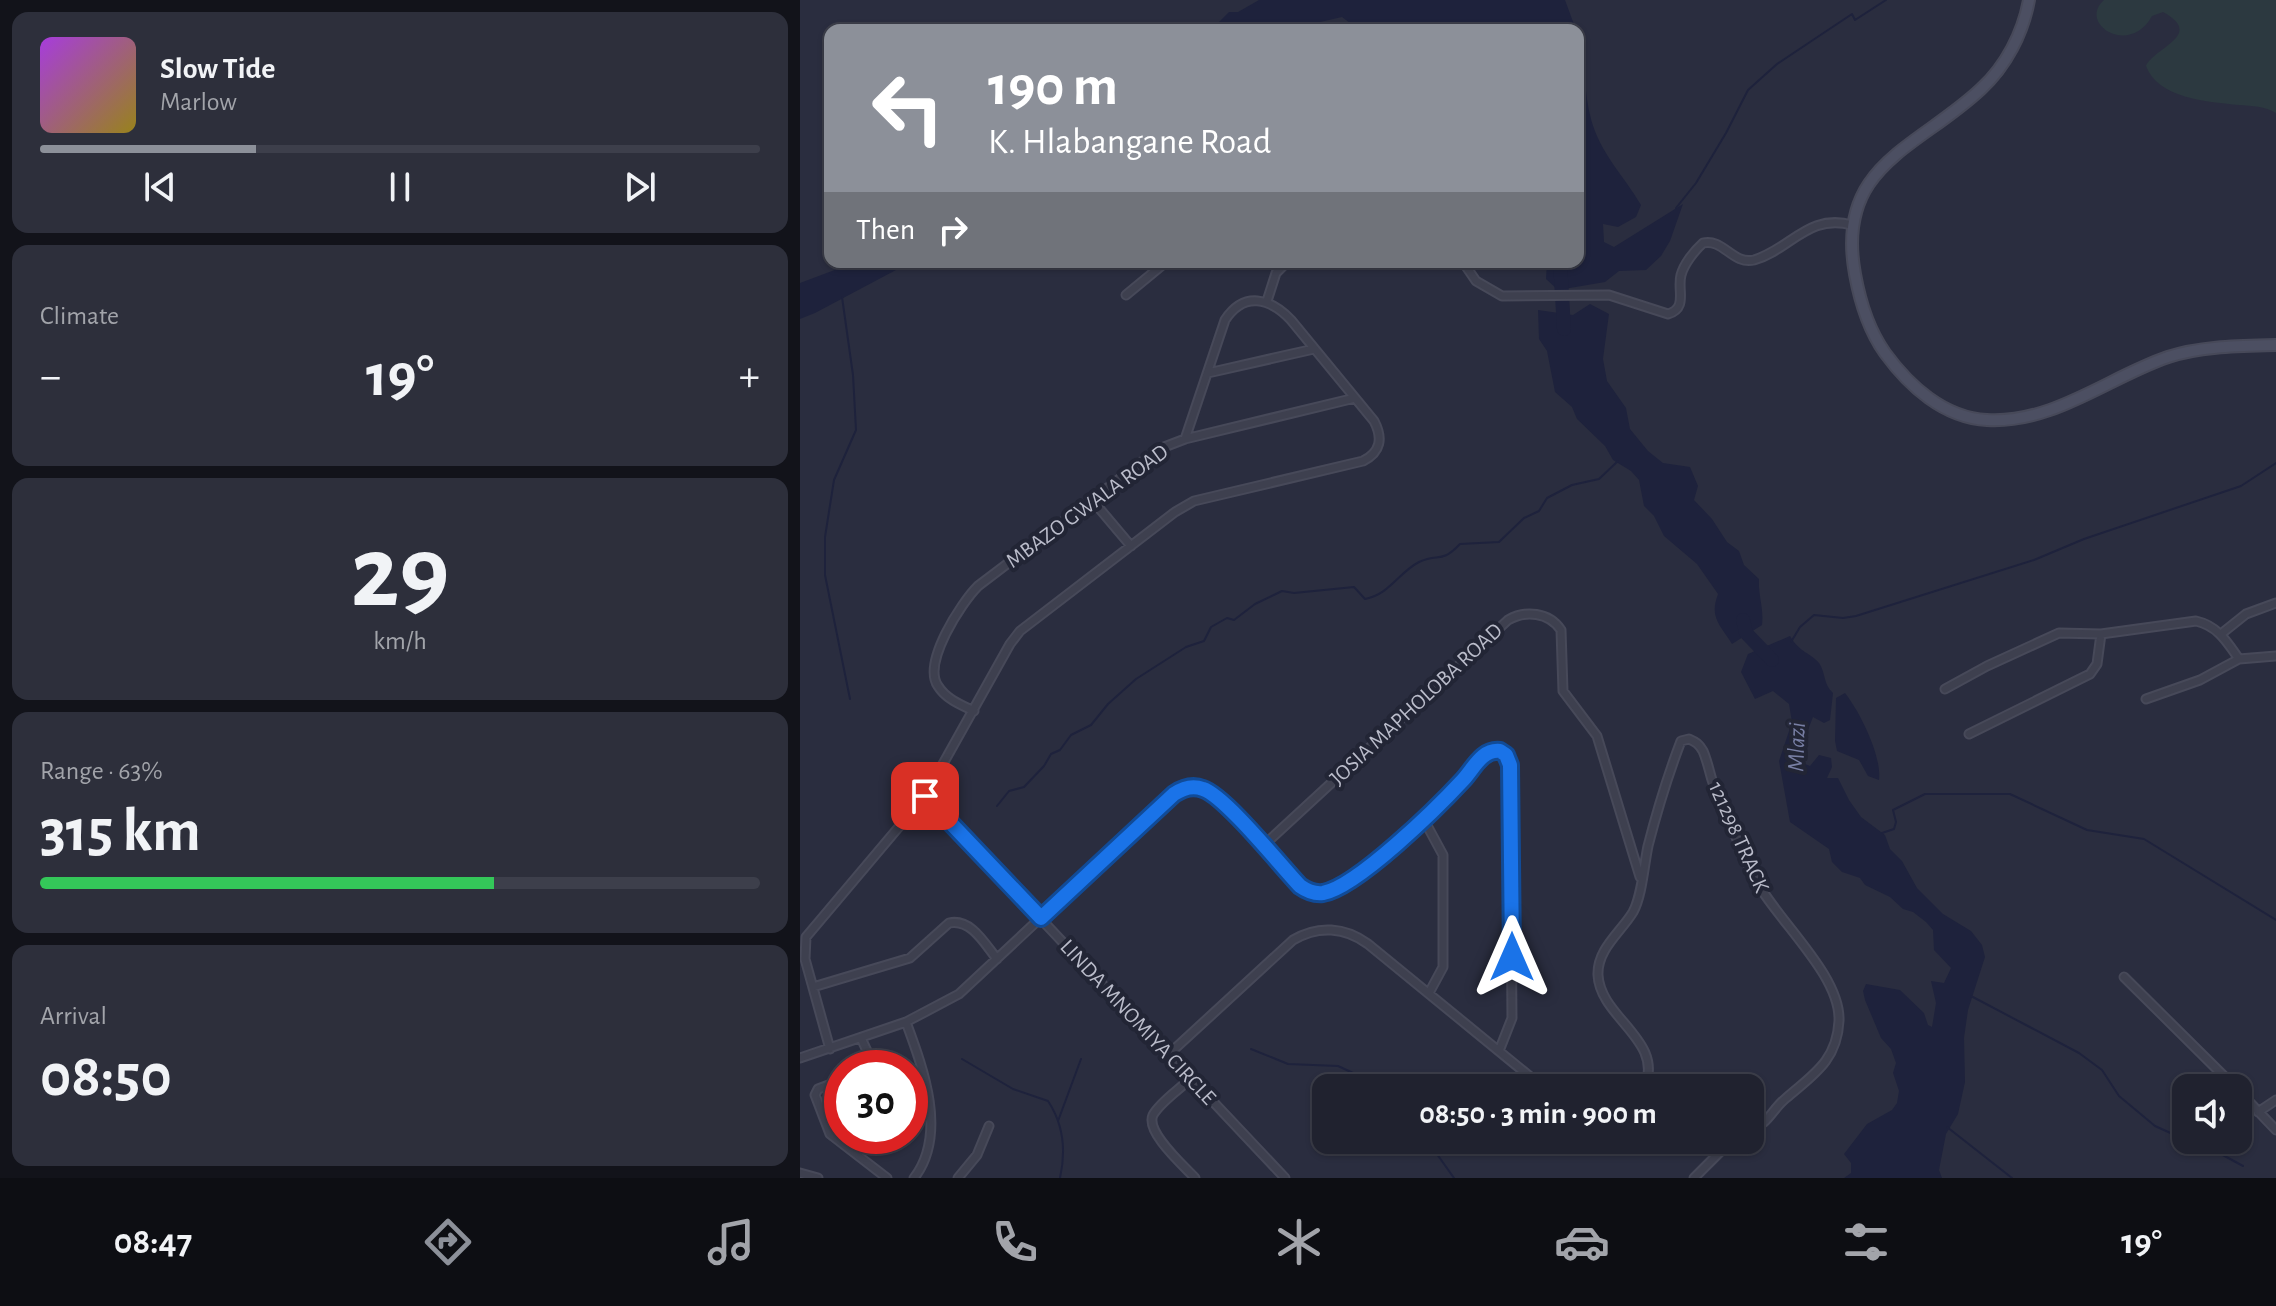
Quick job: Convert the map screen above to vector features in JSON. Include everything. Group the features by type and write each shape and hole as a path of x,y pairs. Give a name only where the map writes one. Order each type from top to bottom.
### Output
{"street":[{"path":"2029,0 2015,43 1994,75 1980,90 1877,171 1861,197 1852,225 1851,253 1857,288 1874,336 1889,359 1916,387 1941,406 1969,418 2006,419 2048,410 2179,353 2276,345"},
{"path":"1467,268 1476,281 1494,293 1513,298 1540,295 1623,297 1656,312 1672,313 1680,306 1681,274 1703,243 1716,243 1734,256 1749,261 1764,256 1820,224 1836,221 1852,225"},
{"path":"1126,295 1159,268"},
{"path":"1267,301 1276,273 1281,268"},
{"path":"830,1049 804,949 810,930 925,796 1018,633 1194,501 1371,457 1379,447 1380,434 1374,421 1283,312 1267,301 1244,304 1228,315 1185,439"},
{"path":"1208,373 1314,349"},
{"name":"MBAZO GWALA ROAD","path":"974,711 949,698 938,687 933,676 936,654 978,586 1159,449 1185,439 1355,398"},
{"path":"1093,501 1131,546"},
{"path":"2221,634 2246,614 2276,603"},
{"name":"JOSIA MAPHOLOBA ROAD","path":"1263,846 1508,620 1517,615 1534,614 1551,619 1561,630 1561,688 1566,699 1597,736 1641,879"},
{"path":"1945,689 2047,637 2072,632 2101,634 2196,621 2221,634 2239,659"},
{"path":"1969,734 2090,674 2097,664 2101,634"},
{"path":"2146,699 2200,680 2239,659 2276,656"},
{"name":"121298 TRACK","path":"1641,879 1653,826 1679,748 1683,740 1692,740 1703,752 1758,885 1822,973 1834,995 1839,1018 1834,1044 1816,1075 1781,1102 1764,1123"},
{"path":"800,1058 906,1022 959,994 1181,789 1196,787 1215,795 1300,886 1317,893 1327,892 1370,868 1491,751 1506,755 1510,777 1512,1018 1499,1051"},
{"name":"LINDA MNOMIYA CIRCLE","path":"925,796 1285,1178"},
{"path":"1423,818 1443,855 1443,967 1429,993"},
{"path":"1641,879 1633,912 1605,950 1598,974 1607,999 1635,1034 1646,1054 1648,1074"},
{"path":"813,987 910,958 955,921 967,924 997,959"},
{"path":"1169,1054 1293,940 1310,932 1338,930 1357,936 1527,1074"},
{"path":"2124,977 2222,1074"},
{"path":"906,1022 923,1072 930,1130 927,1157 914,1178"},
{"path":"861,1038 867,1050"},
{"path":"1191,1078 1157,1111 1152,1121 1154,1132 1195,1178"},
{"path":"824,1087 815,1095 824,1118"},
{"path":"2258,1112 2276,1100"},
{"path":"2252,1105 2276,1130"},
{"path":"958,1178 977,1155 989,1126"},
{"path":"856,1154 887,1178"},
{"path":"1694,1178 1718,1154"},
{"path":"800,1173 818,1178"}],"shaded area":[{"path":"2104,0 2276,0 2276,113 2258,107 2186,97 2161,86 2146,66 2178,34 2179,27 2175,20 2163,12 2152,16 2143,28 2120,35 2110,32 2097,18 2097,9"}],"water":[{"path":"1259,0 1565,0 1574,24 1362,24 1350,23 1342,17 1311,24 1217,24 1229,12 1238,12"},
{"path":"1584,73 1595,131 1606,154 1641,205 1636,217 1618,227 1603,224 1604,242 1614,247 1683,204 1670,241 1661,256 1646,270 1619,271 1605,282 1558,290 1546,279 1547,268 1584,268"},
{"path":"840,268 900,268 800,319 800,283"},
{"path":"1590,304 1609,314 1603,359 1607,381 1626,408 1630,429 1648,451 1663,463 1690,467 1698,486 1694,500 1712,519 1727,542 1739,551 1744,565 1759,579 1762,625 1732,644 1715,615 1718,594 1697,564 1664,536 1654,516 1644,506 1639,480 1613,460 1605,446 1577,419 1572,407 1555,392 1547,351 1539,339 1538,310 1573,315"},
{"path":"1790,636 1819,663 1833,693 1830,720 1824,723 1813,717 1796,760 1810,766 1819,755 1831,758 1832,767 1827,778 1838,778 1861,817 1885,835 1890,849 1902,861 1917,888 1943,914 1971,931 1982,945 1985,957 1968,1010 1964,1038 1965,1082 1958,1114 1946,1134 1939,1170 1942,1178 1844,1178 1851,1173 1851,1163 1844,1154 1867,1124 1892,1110 1899,1091 1893,1073 1896,1063 1891,1049 1881,1038 1865,1000 1863,991 1866,984 1900,990 1924,1013 1928,1025 1932,1027 1936,1003 1931,981 1944,983 1951,968 1934,950 1933,930 1926,922 1903,909 1890,897 1865,885 1860,878 1842,872 1832,862 1829,849 1790,822 1779,761 1792,722 1789,704 1773,691 1755,699 1741,672 1748,654"},
{"path":"1845,693 1869,735 1877,759 1879,780 1868,776 1859,760 1837,751 1836,698"}],"waterway":[{"path":"1676,208 1696,183 1748,90 1777,64 1852,14 1855,20 1886,0"},
{"name":"Mlazi","path":"1560,268 1564,329"},
{"path":"842,297 853,375 856,430 834,480 825,537 825,575 850,699"},
{"path":"997,806 1009,791 1024,787 1051,754 1060,750 1071,735 1091,725 1108,704 1136,679 1186,647 1204,641 1211,627 1227,618 1234,620 1255,604 1282,591 1294,593 1354,587 1365,599 1374,596 1419,562 1444,556 1460,544 1499,542 1524,518 1539,511 1547,498 1572,485 1599,479 1618,461"},
{"path":"1791,642 1800,627 1814,615 1856,616 2034,560 2084,539 2241,486 2276,463"},
{"name":"Mlazi","path":"1743,620 1746,633 1772,660"},
{"path":"1882,833 1894,829 1893,810 1925,794 2010,794 2087,830 2144,839 2276,920"},
{"path":"1971,996 2079,1053 2102,1070 2119,1096 2155,1126 2172,1134"},
{"path":"1251,1049 1288,1064 1338,1066 1355,1074"},
{"path":"962,1059 1013,1089 1048,1101 1062,1138 1060,1178"},
{"path":"1058,1121 1081,1059"},
{"path":"1947,1127 2012,1178"},
{"path":"1437,1154 1454,1178"},
{"path":"2221,1154 2243,1166"}],"route":[{"path":"925,796 938,806 1041,918 1181,789 1196,787 1209,791 1220,799 1300,886 1310,892 1327,892 1370,868 1480,759 1491,751 1500,751 1506,755 1510,765 1512,957"}]}
